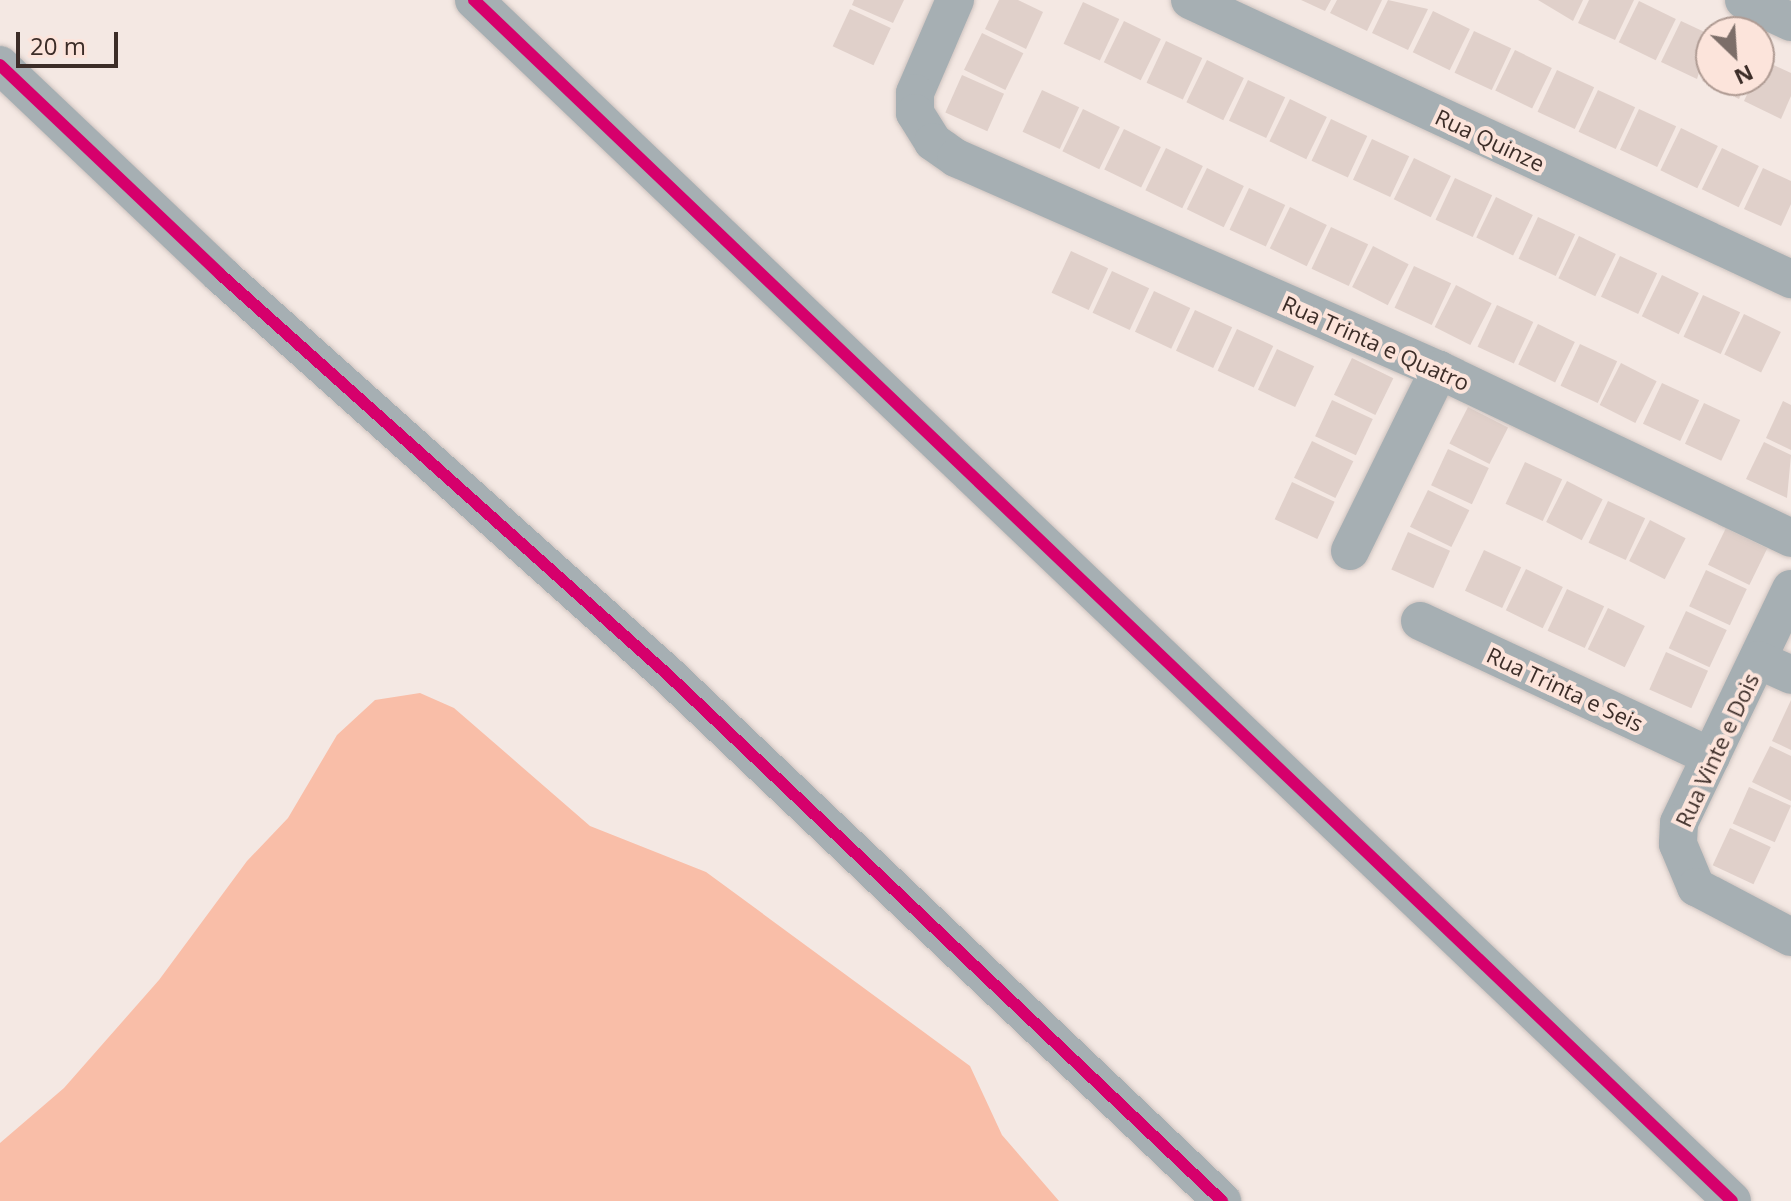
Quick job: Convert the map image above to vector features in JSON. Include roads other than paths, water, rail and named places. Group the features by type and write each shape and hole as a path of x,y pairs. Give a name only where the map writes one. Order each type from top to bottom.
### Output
{"street":[{"path":"474,0 1732,1201"},
{"name":"Rua Trinta e Quatro","path":"955,0 915,93 915,113 933,142 956,158 1439,370 1791,538"},
{"name":"Rua Quinze","path":"1190,0 1791,279"},
{"path":"1744,0 1791,22"},
{"path":"0,65 220,274 666,673 1222,1201"},
{"path":"1350,551 1439,370"},
{"name":"Rua Vinte e Dois","path":"1791,589 1775,668 1711,757 1679,823 1678,844 1696,887 1716,903 1791,937"},
{"name":"Rua Trinta e Seis","path":"1420,621 1711,757"}]}
